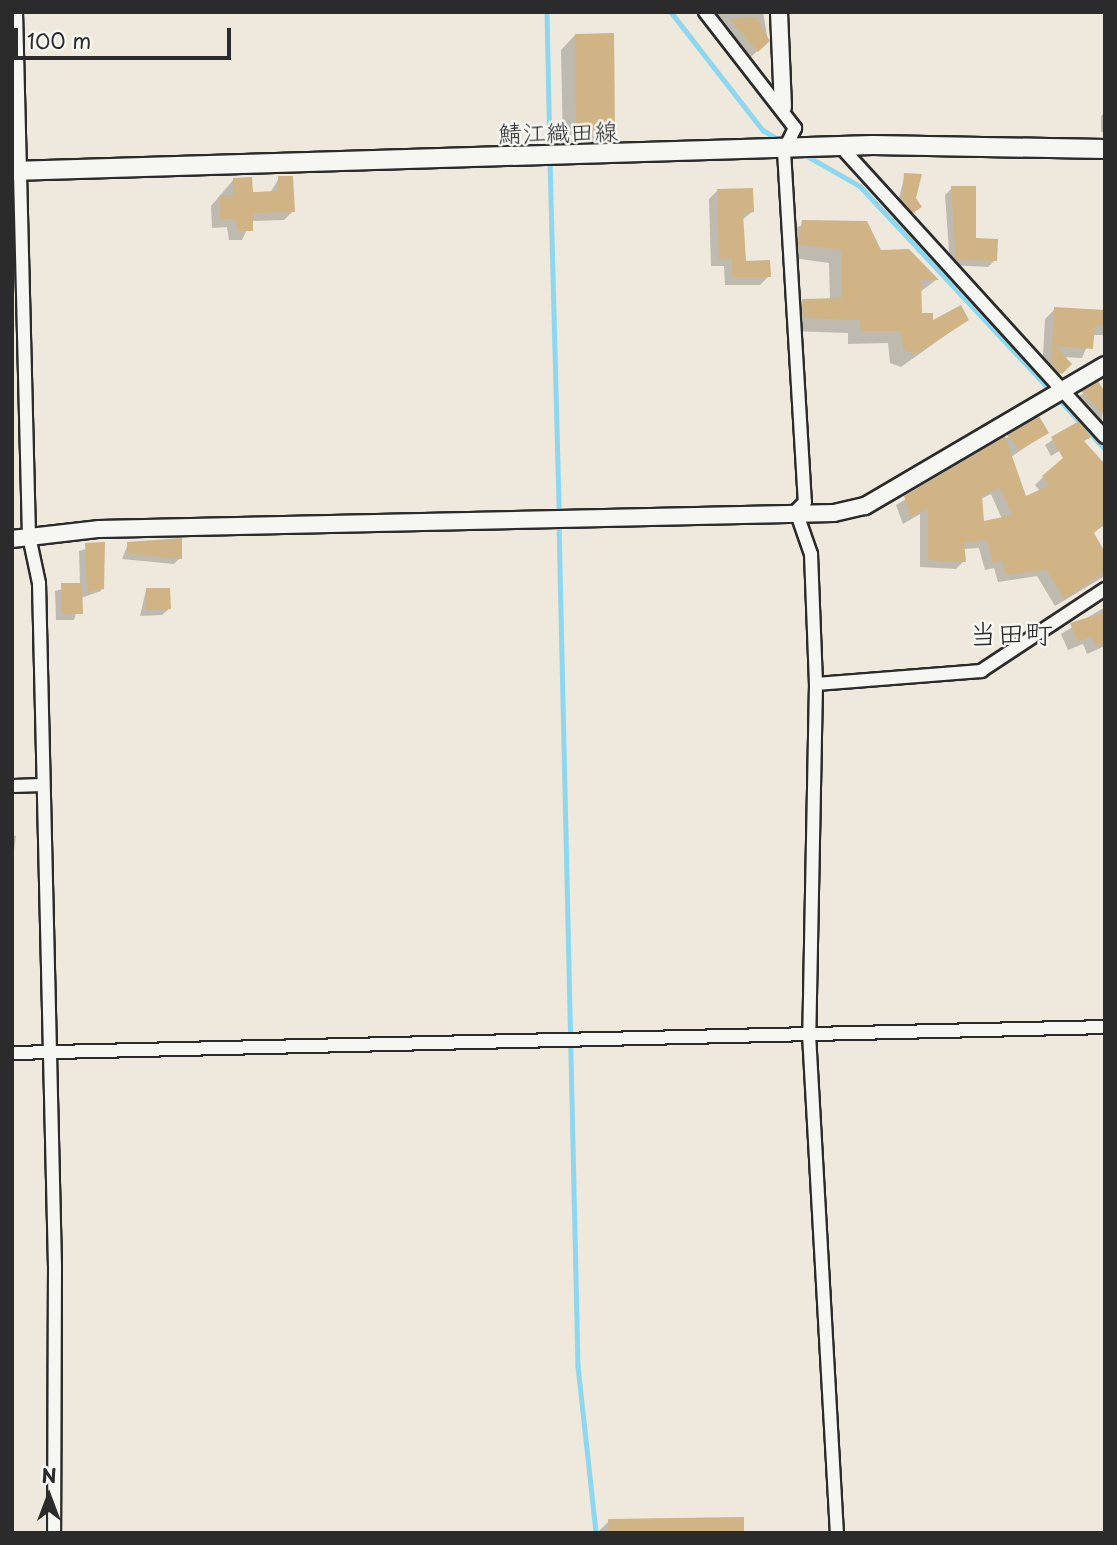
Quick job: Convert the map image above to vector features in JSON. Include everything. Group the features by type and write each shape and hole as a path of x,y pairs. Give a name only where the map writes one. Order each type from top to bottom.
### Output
{"main road":[{"name":"鯖江織田線","path":"16,171 784,151 841,147 1105,149"}],"street":[{"path":"16,12 16,171 29,536 39,583 49,1052 54,1533"},
{"path":"705,12 783,107 795,128 784,151 805,502 796,511"},
{"path":"779,12 783,107"},
{"path":"841,147 1064,388 1105,437"},
{"path":"12,539 29,536 560,516 796,511 865,506 1105,365"},
{"path":"796,511 811,554 816,684 809,1034 836,1533"},
{"path":"816,684 981,671 1105,589"},
{"path":"12,786 43,785"},
{"path":"12,1053 1105,1027"}],"building":[{"path":"756,17 770,41 758,52 730,19"},
{"path":"614,33 615,129 576,130 575,34"},
{"path":"904,173 922,174 916,198 922,207 913,213 902,198"},
{"path":"278,176 293,176 295,212 253,213 253,231 238,231 236,219 220,219 220,195 233,195 233,178 252,177 253,192 278,191"},
{"path":"951,186 976,186 976,238 998,239 997,261 956,259"},
{"path":"753,188 754,212 743,213 746,261 770,260 771,277 732,277 732,258 719,259 717,189"},
{"path":"802,220 867,221 881,250 909,249 939,280 921,280 922,313 933,313 933,320 961,305 969,320 916,354 903,350 901,331 861,331 860,320 803,318 802,299 842,298 842,250 798,244"},
{"path":"1054,307 1105,310 1105,326 1095,325 1093,349 1055,346 1072,364 1062,374 1051,363"},
{"path":"1098,381 1105,392 1105,415 1081,391"},
{"path":"1039,416 1049,433 1020,450 1007,435"},
{"path":"1079,421 1091,437 1084,441 1105,464 1105,523 1094,533 1105,552 1105,572 1064,599 1046,569 1006,575 1002,560 993,563 987,540 964,542 966,562 928,560 928,508 911,517 904,496 1005,436 1026,496 1050,485 1042,476 1063,458 1051,437","holes":["1000,487 1012,515 984,521 982,496"]},
{"path":"182,538 182,559 127,553 127,542"},
{"path":"105,542 104,589 87,592 85,543"},
{"path":"61,583 82,583 83,614 62,614"},
{"path":"146,588 170,588 171,609 146,610"},
{"path":"1105,612 1105,642 1096,646 1092,636 1078,642 1070,623"},
{"path":"744,1517 744,1533 609,1533 608,1519"}],"waterway":[{"path":"547,12 550,151"},
{"path":"671,12 763,130 783,142"},
{"path":"802,153 860,186 1052,392"},
{"path":"550,160 559,515"},
{"path":"1058,398 1105,449"},
{"path":"559,523 578,1366 596,1533"}],"district":[{"name":"当田町","path":"1011,633"}]}
